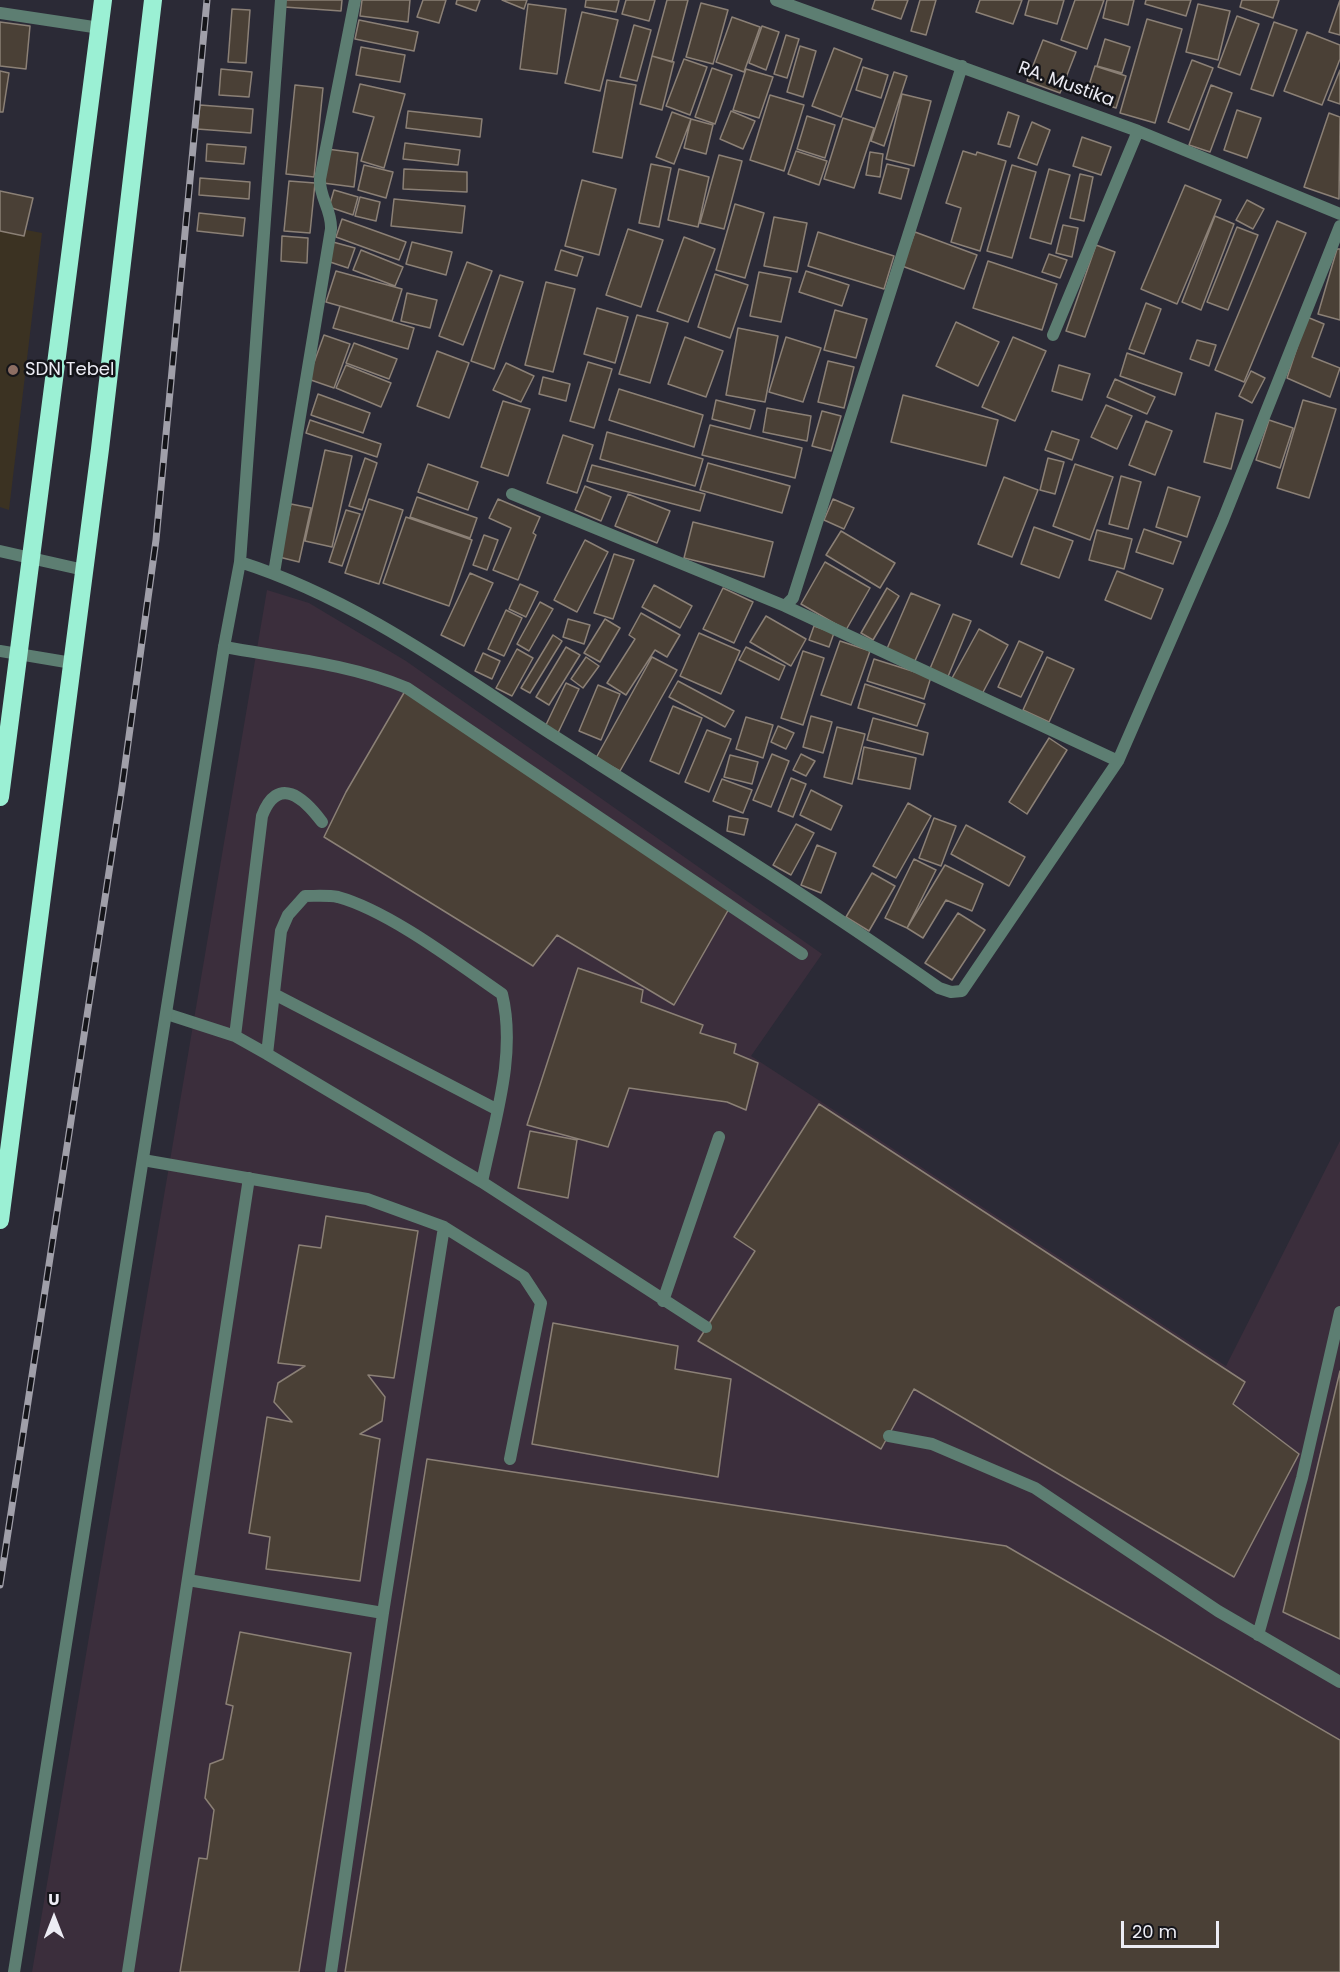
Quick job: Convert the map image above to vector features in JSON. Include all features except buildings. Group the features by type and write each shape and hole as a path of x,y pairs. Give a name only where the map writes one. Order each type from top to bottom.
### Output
{"highway":[{"path":"0,797 33,560 103,0"},
{"path":"0,1220 84,570 153,0"}],"street":[{"path":"14,1972 224,647 240,562 280,0"},
{"path":"274,573 331,229 332,215 320,188 320,179 355,0"},
{"name":"RA. Mustika","path":"776,0 807,5 1137,131 1340,214"},
{"path":"0,13 100,28"},
{"path":"785,606 793,598 962,66"},
{"path":"1053,335 1137,131"},
{"path":"240,562 274,573 374,620 846,922 939,988 951,992 962,991 1118,761 1223,520 1340,226"},
{"path":"512,494 785,606 1118,761"},
{"path":"0,551 84,570"},
{"path":"224,647 355,670 380,676 407,688 802,954"},
{"path":"0,651 72,663"},
{"path":"235,1036 262,816 266,806 273,796 281,793 293,795 307,802 322,822"},
{"path":"267,1054 281,932 288,915 305,896 337,897 383,917 436,949 501,994 506,1011 506,1056 482,1182"},
{"path":"274,994 496,1109"},
{"path":"167,1014 235,1036 267,1054 482,1182 706,1328"},
{"path":"663,1301 718,1137"},
{"path":"143,1160 367,1199 444,1227 524,1277 541,1303 510,1459"},
{"path":"128,1972 249,1178"},
{"path":"331,1972 383,1613 444,1227"},
{"path":"1258,1635 1302,1478 1340,1312"},
{"path":"889,1436 932,1444 1035,1488 1258,1635 1340,1682"},
{"path":"188,1580 383,1613"}],"shaded area":[{"name":"SDN Tebel","path":"0,225 42,233 9,510 0,507"},
{"path":"267,590 309,603 406,661 822,954 751,1056 1226,1366 1340,1141 1340,1972 32,1972"}],"railway":[{"path":"0,1585 122,787 156,540 207,0"}],"place":[{"name":"SDN Tebel","path":"13,370"}]}
